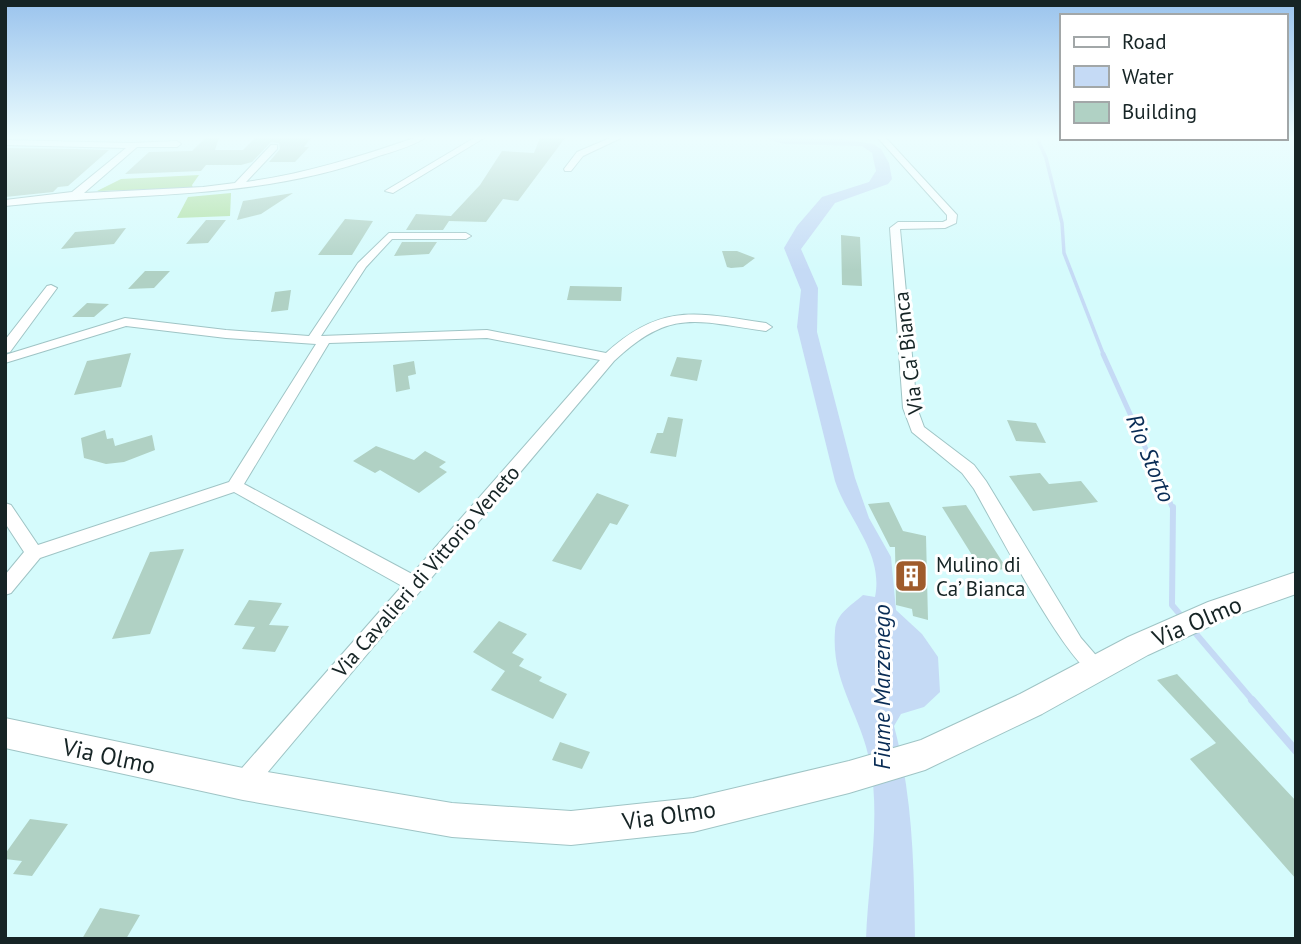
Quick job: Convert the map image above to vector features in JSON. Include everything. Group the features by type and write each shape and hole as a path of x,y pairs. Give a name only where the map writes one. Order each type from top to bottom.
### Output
{"street":[{"path":"72,196 89,182"},
{"path":"237,186 241,182"},
{"path":"5,203 237,186 257,182"},
{"path":"390,191 405,182"},
{"name":"Via Ca' Bianca","path":"921,182 951,215 952,221 945,225 898,225 895,228 910,408 917,429 968,469 1089,672"},
{"path":"5,589 34,553 234,486 362,265 389,236 466,236"},
{"path":"5,349 51,288"},
{"name":"Via Cavalieri di Vittorio Veneto","path":"243,784 630,336 660,320 678,317 766,327"},
{"path":"5,359 125,322 226,334 319,339 487,334 609,358"},
{"path":"234,486 414,584"},
{"path":"5,509 34,553"},
{"name":"Via Olmo","path":"5,733 243,784 452,820 571,828 692,815 849,777 925,754 1031,704 1164,635 1219,610 1296,583"}],"green space":[{"path":"115,182 194,182 193,188 97,191"},
{"path":"231,193 230,216 177,218 188,197"}],"water":[{"name":"Fiume Marzenego","path":"869,182 890,182 835,203 801,249 818,288 817,332 855,478 869,518 891,557 896,610 922,634 938,657 940,692 924,707 901,714 894,726 909,805 915,939 866,939 874,829 873,785 866,745 838,667 835,631 838,619 849,606 863,595 875,597 876,581 870,551 835,481 797,327 801,290 784,248 797,226 822,197"}],"building":[{"path":"5,182 72,182 68,186 58,187 53,192 5,197"},
{"path":"482,182 532,182 518,201 503,199 486,222 449,221 443,230 406,230 416,214 451,216"},
{"path":"293,193 261,214 237,220 243,201"},
{"path":"345,219 373,221 352,255 318,255"},
{"path":"206,220 226,220 208,243 186,244"},
{"path":"126,228 114,244 61,249 75,232"},
{"path":"841,235 860,237 862,286 842,285"},
{"path":"402,242 437,242 429,254 394,256"},
{"path":"722,251 737,251 755,258 743,267 731,268 727,267"},
{"path":"145,271 170,271 154,288 128,289"},
{"path":"570,286 622,287 621,301 567,300"},
{"path":"291,290 288,310 271,312 275,292"},
{"path":"87,303 109,304 94,317 72,317"},
{"path":"131,353 121,387 74,395 87,361"},
{"path":"677,357 702,360 697,381 670,376"},
{"path":"414,361 416,374 408,376 410,389 396,392 393,365"},
{"path":"668,417 683,419 676,457 650,453 657,433 663,433"},
{"path":"1007,420 1036,423 1046,443 1016,441"},
{"path":"105,430 107,439 113,438 115,446 152,435 155,450 124,462 106,464 84,458 81,438"},
{"path":"376,446 414,460 425,451 446,462 439,467 447,472 419,493 380,470 375,473 353,461"},
{"path":"1040,473 1049,484 1081,481 1098,502 1033,511 1009,476"},
{"path":"597,493 629,505 617,525 610,523 581,570 552,561"},
{"name":"Mulino di Ca’ Bianca","path":"889,502 903,531 926,536 928,620 913,616 912,609 896,605 895,547 890,547 868,504"},
{"path":"966,505 1007,569 982,571 942,507"},
{"path":"184,549 150,634 112,639 150,552"},
{"path":"249,600 282,603 269,625 289,626 275,652 242,649 255,627 234,625"},
{"path":"499,621 527,634 512,653 524,659 519,666 542,677 539,681 567,694 553,719 491,690 505,671 473,652"},
{"path":"1177,674 1296,801 1296,879 1190,759 1216,743 1157,680"},
{"path":"560,742 590,752 582,769 552,760"},
{"path":"30,819 68,824 32,876 13,874 22,861 5,859 5,854"},
{"path":"100,908 140,915 126,939 82,939"}],"waterway":[{"name":"Rio Storto","path":"1052,182 1062,223 1064,253 1104,356"},
{"name":"Rio Storto","path":"1103,354 1173,509"},
{"name":"Rio Storto","path":"1173,509 1172,605 1183,618"},
{"name":"Rio Storto","path":"1191,628 1254,702"},
{"name":"Rio Storto","path":"1252,700 1296,751"}],"place":[{"name":"Mulino di Ca’ Bianca","path":"911,576"}]}
